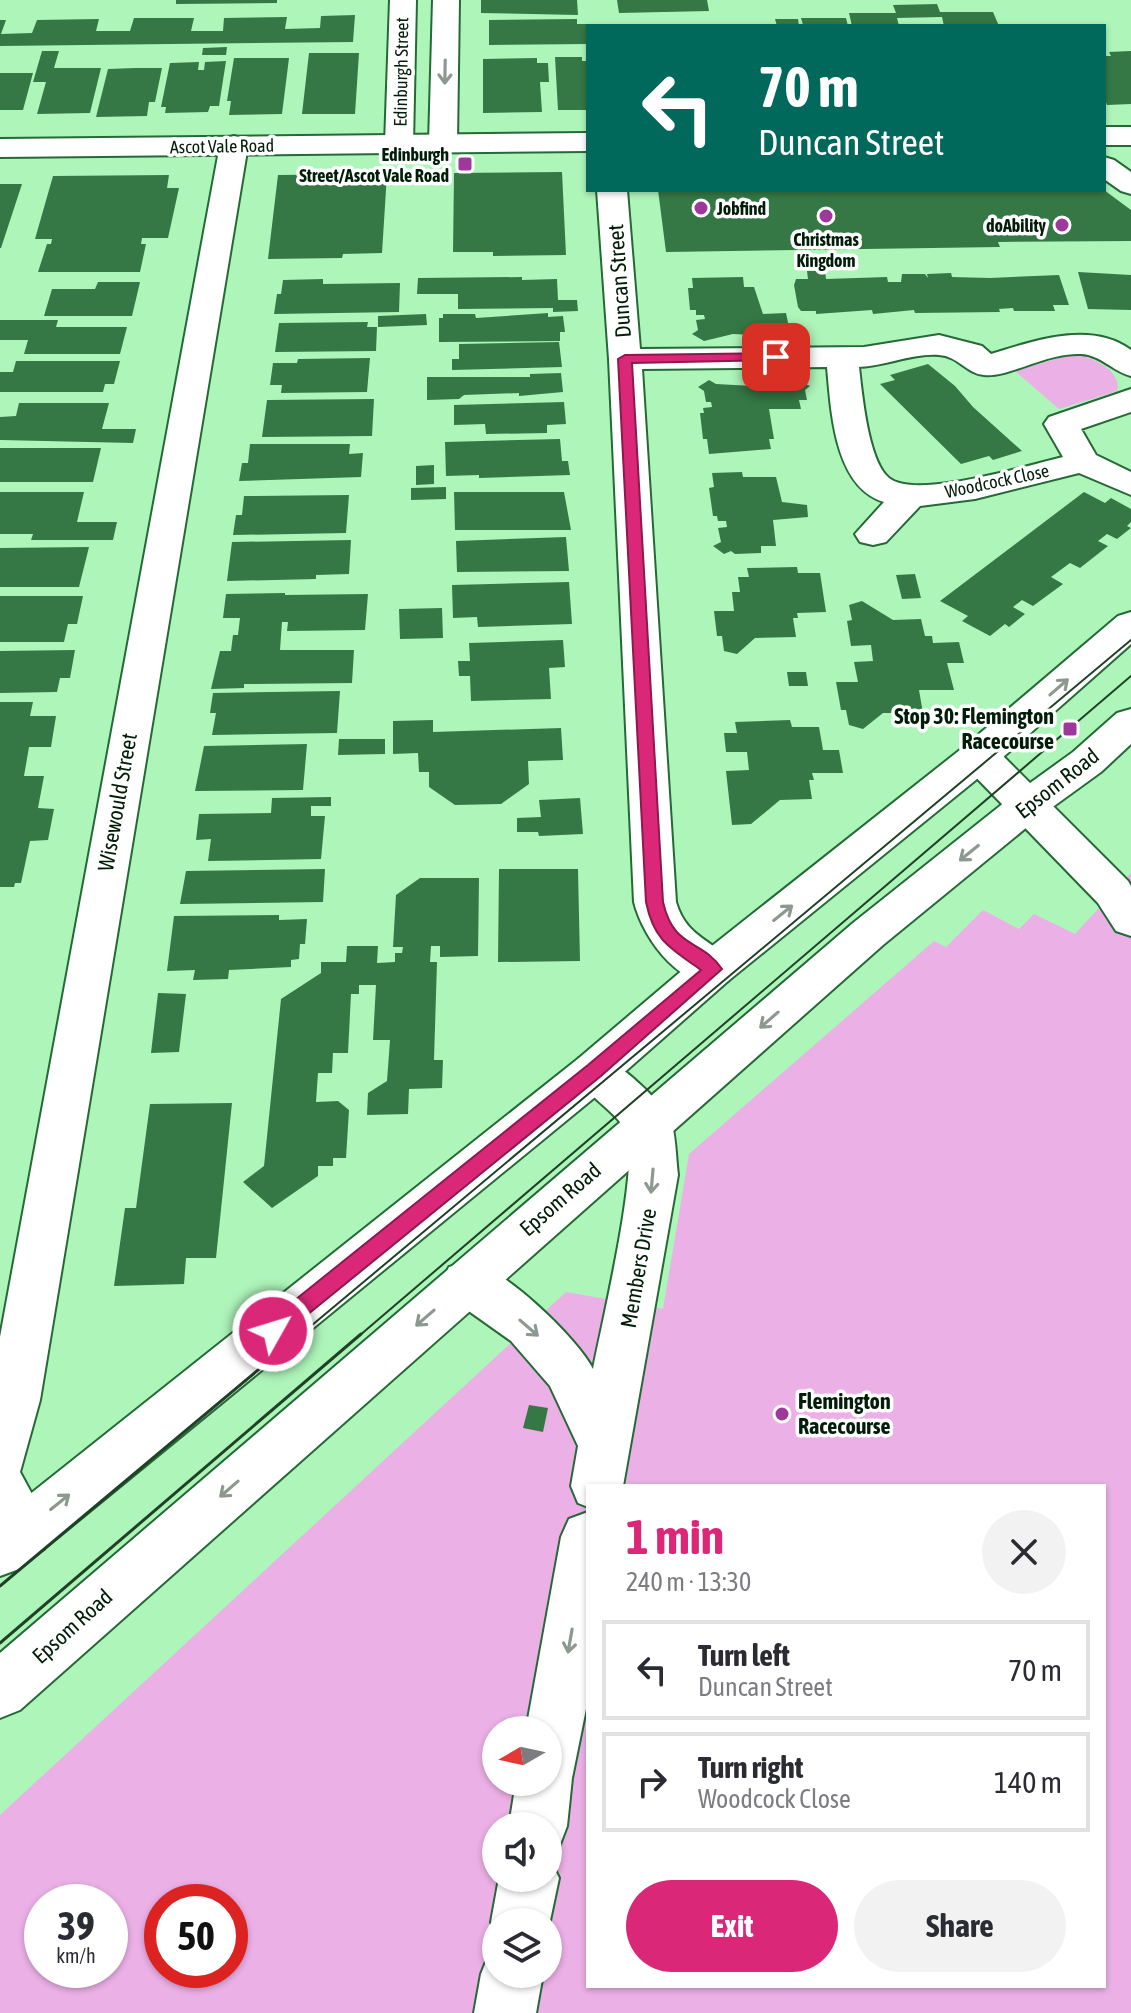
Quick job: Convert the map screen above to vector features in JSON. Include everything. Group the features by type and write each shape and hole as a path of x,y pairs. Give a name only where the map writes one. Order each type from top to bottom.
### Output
{"street":[{"name":"Edinburgh Street","path":"399,144 403,0"},
{"name":"Edinburgh Street","path":"443,143 446,0"},
{"path":"1106,136 1131,136"},
{"name":"Ascot Vale Road","path":"0,148 586,142"},
{"name":"Wisewould Street","path":"0,1459 14,1400 234,145"},
{"path":"1106,167 1131,185"},
{"name":"Duncan Street","path":"612,192 625,359 655,902 660,925 669,937 713,969"},
{"path":"625,359 864,357 939,345 971,353 986,366 1059,344 1077,344 1096,345 1131,366"},
{"path":"842,357 859,455 877,486 893,496 909,497"},
{"name":"Woodcock Close","path":"909,497 1005,483 1083,462 1061,424 1131,399"},
{"path":"1083,462 1131,485"},
{"path":"873,534 909,497"},
{"path":"0,1486 13,1541 595,1071 713,969 979,756 1131,624"},
{"name":"Epsom Road","path":"0,1690 868,934 1029,804 1087,762 1131,722"},
{"path":"979,756 1113,892 1131,920"},
{"path":"595,1071 649,1124"},
{"name":"Members Drive","path":"600,1466 654,1175 649,1124"},
{"path":"466,1282 529,1326 568,1370 600,1466"},
{"path":"557,1716 586,1548"},
{"path":"505,2013 509,1988"}],"shaded area":[{"path":"1081,355 1112,373 1118,384 1117,391 1059,409 1015,371 1066,356"},
{"name":"Flemington Racecourse","path":"1131,873 1131,2013 0,2013 0,1815 566,1292 663,1309 689,1154 934,941 946,947 983,910 1019,929 1034,914 1075,934"}],"building":[{"path":"176,0 277,0 277,3 176,4"},
{"path":"481,0 577,0 578,15 481,13"},
{"path":"617,0 707,0 709,11 619,13"},
{"path":"937,4 940,12 993,12 998,24 944,24 942,17 897,18 898,24 852,24 849,13 896,13 893,5"},
{"path":"355,15 353,42 0,46 0,20 6,20 1,34 32,33 37,20 99,19 96,31 130,31 134,18 194,18 191,31 223,31 224,18 287,17 285,29 320,28 321,16"},
{"path":"801,18 846,18 848,24 803,24"},
{"path":"577,19 577,24 586,24 586,44 489,45 489,20"},
{"path":"775,19 798,19 799,24 776,24"},
{"path":"227,47 226,55 202,55 203,48"},
{"path":"42,51 59,51 54,68 101,68 90,113 37,114 46,82 33,82"},
{"path":"1131,51 1131,104 1107,105 1106,56 1111,56 1109,52"},
{"path":"309,53 359,53 355,114 302,114"},
{"path":"555,57 582,57 582,61 586,61 586,110 558,110"},
{"path":"234,58 289,58 282,114 229,115 231,101 227,101"},
{"path":"537,58 537,63 548,63 549,82 540,82 542,112 483,113 483,59"},
{"path":"226,61 219,106 210,106 208,112 165,113 166,107 161,107 170,63 199,62 198,70 204,70 205,62"},
{"path":"162,68 155,102 149,102 147,116 96,117 108,69"},
{"path":"0,73 33,73 23,110 0,110"},
{"path":"562,172 566,255 493,256 493,252 453,252 454,173"},
{"path":"387,174 382,253 343,254 342,258 268,259 278,175"},
{"path":"169,175 167,188 179,188 168,238 142,238 141,244 146,244 140,272 38,272 47,244 51,244 52,239 35,239 53,176"},
{"path":"0,184 22,184 1,248 0,248"},
{"name":"Christmas Kingdom","path":"1106,191 1131,210 1131,241 998,242 1000,247 666,252 658,192"},
{"path":"807,271 825,271 826,279 887,277 888,282 901,282 902,274 925,274 928,278 927,274 951,273 952,277 990,278 1059,275 1069,305 1053,305 1055,311 1014,311 1013,308 999,309 1000,312 915,313 914,310 873,314 872,310 816,314 816,311 801,311 798,307 794,285 796,279 808,279"},
{"path":"1078,272 1131,275 1131,310 1088,309"},
{"path":"522,277 522,280 557,279 558,300 577,300 578,311 553,312 553,308 458,309 458,294 417,294 418,278"},
{"path":"743,277 744,287 754,287 763,314 786,313 791,337 733,334 704,341 692,334 698,330 696,320 705,319 704,315 696,315 696,310 690,310 688,288 693,288 692,278"},
{"path":"323,279 323,284 400,283 399,312 274,314 283,280"},
{"path":"98,282 140,282 132,316 44,316 52,289 95,289"},
{"path":"548,313 548,317 563,316 565,332 560,332 560,341 439,342 439,318 443,318 443,314 475,314 476,318"},
{"path":"426,314 427,325 378,327 378,316"},
{"path":"0,320 58,320 56,327 127,327 120,354 24,354 28,340 0,340"},
{"path":"368,322 367,327 377,327 376,351 275,352 279,323"},
{"path":"559,342 562,367 452,370 452,359 459,359 459,344"},
{"path":"370,358 367,392 281,393 282,385 270,385 273,363 297,363 298,359"},
{"path":"16,361 120,361 114,384 105,384 103,392 0,392 0,372 13,372"},
{"path":"928,364 1022,451 993,460 989,456 961,464 880,384 895,380 890,375"},
{"path":"561,373 563,392 519,396 519,393 464,395 459,399 427,400 427,377 530,377 530,374"},
{"path":"709,380 716,384 753,386 797,380 810,386 805,390 807,400 799,400 801,409 769,409 774,439 769,439 771,449 709,454 707,439 703,439 700,413 704,413 703,408 712,407 711,402 706,402 704,391 698,387"},
{"path":"374,399 372,436 262,437 267,400"},
{"path":"564,402 566,424 547,425 547,433 486,434 485,424 454,425 454,405"},
{"path":"19,403 109,403 102,429 136,429 133,443 0,440 0,417 16,416"},
{"path":"560,439 562,461 568,461 570,475 446,476 445,442"},
{"path":"250,444 350,444 349,454 363,453 361,477 239,481 242,463 248,463"},
{"path":"0,448 101,448 93,482 0,482"},
{"path":"434,465 434,484 416,485 416,466"},
{"path":"742,472 743,477 776,477 782,502 807,505 808,517 773,520 776,546 761,546 761,553 735,554 731,551 724,554 713,546 721,542 718,528 727,527 726,521 718,521 717,516 713,516 709,488 714,487 712,473"},
{"path":"446,487 446,499 411,500 411,488"},
{"path":"0,492 84,492 77,522 117,522 113,540 31,540 33,534 0,534"},
{"path":"454,492 564,492 571,530 455,530"},
{"path":"1084,492 1105,503 1111,498 1131,509 1131,522 1127,526 1131,528 1117,539 1107,534 1098,541 1108,546 1080,568 1070,563 1051,577 1063,584 1033,606 1022,600 1013,607 1025,614 1009,627 1005,624 990,636 962,621 968,616 940,601"},
{"path":"349,495 346,533 233,535 236,515 242,515 244,496"},
{"path":"566,537 569,571 457,572 456,541"},
{"path":"351,540 349,574 316,575 316,579 227,581 232,542"},
{"path":"89,547 79,587 0,587 0,548"},
{"path":"797,567 798,573 820,573 826,612 797,613 798,618 793,618 796,637 755,638 737,654 724,651 722,636 717,636 714,611 734,611 732,592 740,592 738,577 749,577 747,568"},
{"path":"915,574 921,598 902,599 896,575"},
{"path":"569,582 572,624 478,627 477,617 453,618 452,585"},
{"path":"226,594 368,594 365,630 287,631 288,622 282,622 280,650 354,650 352,683 244,684 244,688 211,689 220,651 231,651 233,635 238,635 240,618 223,618"},
{"path":"0,596 83,596 77,624 68,624 64,642 0,642"},
{"path":"862,601 893,620 921,619 925,636 932,636 933,643 959,642 964,663 947,663 954,690 919,690 923,713 883,713 863,729 849,725 846,710 841,710 836,682 858,682 854,662 873,661 871,645 851,646 847,621 852,620 849,605"},
{"path":"442,608 443,638 400,639 399,609"},
{"path":"563,640 565,667 549,668 551,699 471,701 470,676 459,676 458,661 470,661 469,643"},
{"path":"75,650 70,678 60,678 57,692 0,693 0,651"},
{"path":"787,672 806,672 808,686 789,686"},
{"path":"340,691 337,733 212,735 216,713 210,713 213,693"},
{"path":"0,702 33,702 30,716 56,716 51,747 29,747 24,776 44,776 38,808 54,809 48,840 30,841 21,883 15,883 14,887 0,887"},
{"path":"433,720 433,732 561,728 563,760 528,761 529,784 501,804 455,805 429,787 429,772 419,772 418,753 393,754 393,721"},
{"path":"790,720 792,727 819,727 823,750 839,750 843,773 812,773 814,780 809,780 812,799 780,800 751,824 732,825 726,771 749,770 747,752 726,752 724,733 737,733 735,722"},
{"path":"339,739 385,739 385,754 338,755"},
{"path":"307,744 303,790 195,791 204,746"},
{"path":"331,797 331,806 311,806 311,816 325,816 321,859 208,861 211,839 196,840 199,814 271,813 272,798"},
{"path":"580,798 583,834 539,836 538,832 517,832 517,818 541,817 539,800"},
{"path":"325,869 323,902 180,904 186,871"},
{"path":"499,869 578,869 580,961 498,962"},
{"path":"420,878 479,878 478,956 440,957 440,946 431,946 430,962 437,962 434,1060 443,1060 442,1088 409,1089 408,1114 367,1115 368,1093 387,1081 390,1040 373,1040 376,985 359,985 359,994 351,994 348,1053 333,1053 332,1073 318,1073 316,1102 338,1101 349,1110 346,1158 333,1158 333,1166 318,1166 318,1176 272,1208 243,1182 264,1166 281,999 321,973 321,962 346,962 347,946 378,946 377,963 395,962 395,953 402,953 403,947 393,947 396,895"},
{"path":"279,915 279,920 307,919 305,944 300,944 299,959 291,960 291,967 229,970 228,979 193,980 195,970 167,971 174,916"},
{"path":"158,993 186,994 179,1052 151,1053"},
{"path":"232,1103 216,1258 186,1258 184,1284 114,1286 125,1208 136,1208 150,1104"},
{"path":"529,1405 548,1408 543,1432 523,1428"}],"tram line":[{"path":"299,1336 1131,640"},
{"path":"359,1336 1131,676"},
{"path":"0,1586 301,1334"},
{"path":"0,1643 361,1334"}],"place":[{"name":"Edinburgh Street/Ascot Vale Road","path":"465,164"},
{"name":"Jobfind","path":"701,208"},
{"name":"Christmas Kingdom","path":"826,216"},
{"name":"doAbility","path":"1062,225"},
{"name":"Stop 30: Flemington Racecourse","path":"1070,729"},
{"name":"Flemington Racecourse","path":"782,1414"}],"route":[{"path":"273,1331 595,1071 713,969 669,937 660,925 655,902 625,359 776,357"}]}
